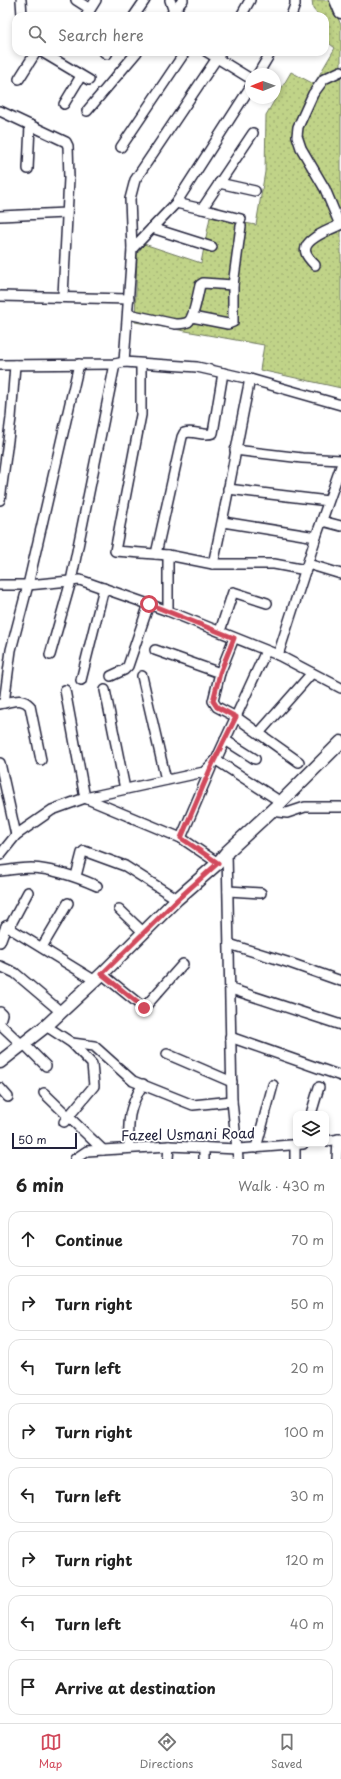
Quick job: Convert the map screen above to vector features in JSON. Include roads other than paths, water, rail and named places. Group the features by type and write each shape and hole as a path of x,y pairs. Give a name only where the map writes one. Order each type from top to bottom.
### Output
{"main road":[{"path":"336,0 341,12"},
{"path":"0,1062 46,1026 339,747"}],"street":[{"path":"21,0 22,12"},
{"path":"76,0 88,12 96,0"},
{"path":"137,12 145,0"},
{"path":"170,0 172,12"},
{"path":"175,12 183,0"},
{"path":"243,12 250,0"},
{"path":"292,12 295,0"},
{"path":"19,79 33,56"},
{"path":"50,56 85,78 64,104"},
{"path":"57,60 60,56"},
{"path":"87,111 134,56"},
{"path":"121,147 182,56"},
{"path":"50,655 71,581 120,363 128,314 132,249 130,199 135,180 219,56 245,75"},
{"path":"261,68 268,56"},
{"path":"315,265 306,255 305,248 321,234 340,225 325,189 301,148 297,136 298,127 312,94 324,79 341,71"},
{"path":"132,249 176,203 245,95"},
{"path":"0,110 66,142 68,146 69,178 66,212 63,296"},
{"path":"28,169 30,125"},
{"path":"202,209 253,133"},
{"path":"219,183 255,191"},
{"path":"176,203 202,209 241,222 233,285 233,322 231,324 192,316"},
{"path":"0,216 66,212"},
{"path":"152,228 212,247"},
{"path":"128,314 175,324 188,322 192,316 200,285 203,283 233,285"},
{"path":"0,296 129,298"},
{"path":"0,365 120,363 197,367 250,379 341,405"},
{"path":"41,760 30,706 24,700 2,704 11,650 28,585 79,364"},
{"path":"141,364 141,416 115,551 168,555 213,564 246,563 307,567 341,574"},
{"path":"0,500 11,418 15,365"},
{"path":"156,554 182,437 184,433 188,432 206,434 213,433 223,373"},
{"path":"213,564 223,522 235,450 250,379"},
{"path":"235,450 302,458 341,460"},
{"path":"278,655 328,501 337,490 341,466"},
{"path":"228,489 328,501"},
{"path":"322,521 341,526"},
{"path":"223,522 316,537"},
{"path":"168,555 168,611"},
{"path":"0,585 28,585 80,580 220,631 278,655 341,688"},
{"path":"81,680 104,588"},
{"path":"220,631 233,592 267,603"},
{"path":"111,676 124,670 128,666 149,604"},
{"path":"234,638 220,673 213,701 217,707 236,717 298,762"},
{"path":"154,650 220,673"},
{"path":"181,838 214,762 266,651"},
{"path":"259,734 312,673"},
{"path":"142,676 166,780"},
{"path":"65,690 85,798"},
{"path":"105,690 125,789"},
{"path":"225,740 255,759"},
{"path":"0,855 16,835 52,810 85,798 204,772 214,762"},
{"path":"214,762 276,807 287,813 305,807 341,807"},
{"path":"0,763 16,835"},
{"path":"85,798 181,838 218,863"},
{"path":"76,876 82,853 84,851 125,866 178,899"},
{"path":"227,852 231,989 230,1037 232,1101 238,1159"},
{"path":"0,872 32,868 76,876 98,886"},
{"path":"228,891 261,893"},
{"path":"0,942 6,926 11,924 28,892"},
{"path":"42,947 68,903"},
{"path":"119,909 144,933"},
{"path":"6,926 98,977 144,1008 183,964"},
{"path":"229,944 341,981"},
{"path":"0,966 15,973 61,1012"},
{"path":"231,989 341,1025"},
{"path":"0,1012 2,1014 0,1021"},
{"path":"0,1024 46,1066"},
{"path":"46,1026 72,1043 92,1064 94,1083 93,1089 66,1120"},
{"path":"230,1037 341,1076"},
{"path":"72,1043 94,1046 133,1080 193,1105 232,1101"},
{"path":"167,1054 232,1082"},
{"path":"129,1148 128,1125 132,1102 143,1084"},
{"path":"256,1148 273,1085"},
{"path":"312,1111 319,1087"},
{"path":"0,1088 8,1097"},
{"path":"44,1093 66,1120 103,1150"},
{"path":"329,1141 340,1139 337,1159"},
{"name":"Fazeel Usmani Road","path":"75,1159 86,1151 129,1148 169,1146 238,1149 293,1145"},
{"path":"168,1159 169,1146"},
{"path":"204,1147 204,1159"},
{"path":"295,1159 299,1147"}]}
